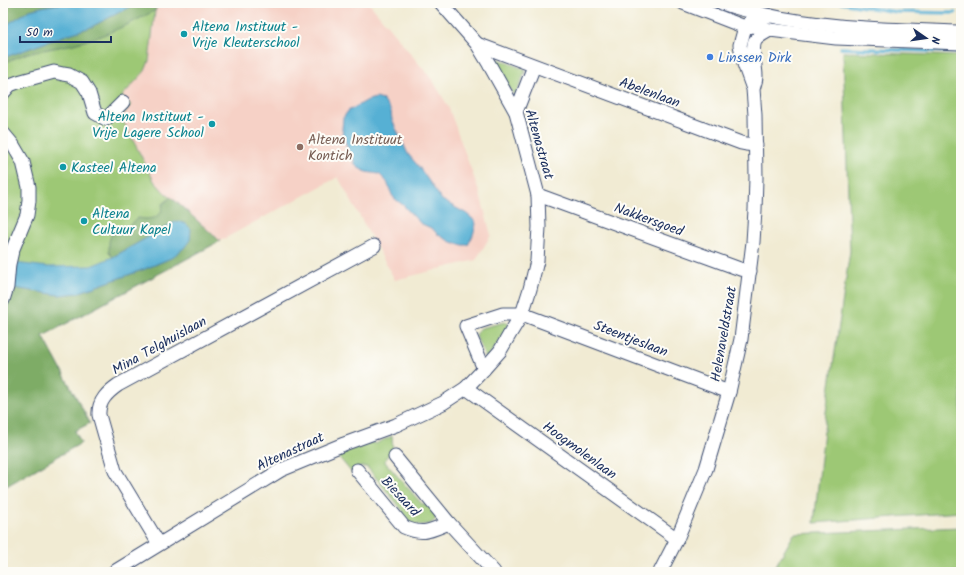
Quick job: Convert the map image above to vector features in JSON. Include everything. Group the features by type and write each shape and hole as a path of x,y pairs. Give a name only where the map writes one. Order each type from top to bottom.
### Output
{"street":[{"name":"Altenastraat","path":"114,572 280,470 396,425 443,403 466,388 500,351 522,314 537,262 539,226 538,195 516,112 477,44 441,3"},
{"path":"682,3 745,27 754,26 770,30 858,28 961,32"},
{"path":"722,3 738,9 770,16 817,30 836,38 961,43"},
{"path":"745,27 751,20 770,16"},
{"name":"Helenaveldstraat","path":"660,572 677,539 706,469 729,392 741,338 750,271 756,178 753,89 744,64 740,45 745,27"},
{"name":"Helenaveldstraat","path":"753,89 756,78 754,44 755,41 770,30"},
{"name":"Abelenlaan","path":"477,44 741,143 756,145"},
{"path":"516,112 534,66"},
{"path":"3,93 10,85 54,72 69,75 82,82 89,93 95,113 106,119 123,102"},
{"path":"3,133 13,145 23,162 29,187 27,215 22,229 16,239 9,264 7,287 3,300"},
{"name":"Nakkersgoed","path":"538,195 742,270 750,271"},
{"name":"Mina Telghuislaan","path":"159,544 115,471 98,410 104,397 118,385 374,246"},
{"path":"484,369 466,326 503,314 522,314"},
{"name":"Steentjeslaan","path":"522,314 729,392"},
{"name":"Hoogmolenlaan","path":"466,388 677,539"},
{"name":"Biesaard","path":"395,457 449,523 494,572"},
{"name":"Biesaard","path":"357,470 404,527 413,531 422,532 432,530 449,523"}],"shaded area":[{"name":"Altena Instituut Kontich","path":"156,3 369,3 433,81 448,106 480,194 491,235 476,260 395,280 338,177 220,241 164,192 154,181 121,117 131,105 122,96 145,71 149,61"}],"green space":[{"path":"3,3 156,3 149,61 145,71 122,96 131,105 121,117 154,181 164,192 220,241 43,336 90,423 75,431 81,443 3,488"},
{"path":"3,3 68,3 30,10 3,27"},
{"path":"137,3 156,3 156,10 101,36 74,44 28,53 3,63 3,58 91,27"},
{"path":"843,52 961,56 961,512 814,523 826,412 850,251"},
{"path":"496,59 524,69 525,72 515,97 493,62"},
{"path":"171,197 220,241 43,336 90,423 75,431 81,443 3,488 3,286 59,295 77,293 145,269 171,258 186,224 176,222 113,257 109,253 109,242 111,235 130,225 138,218 154,218 161,213 163,204"},
{"path":"505,322 509,324 506,331 488,357 485,357 476,336 478,331 481,328"},
{"path":"392,436 393,452 386,457 385,462 422,504 429,504 436,515 435,520 430,524 410,524 403,518 403,511 367,467 360,467 352,473 337,455 372,442 375,444"},
{"path":"961,527 961,572 772,572 794,534"}],"water":[{"path":"68,3 137,3 91,27 3,58 3,27 30,10"},
{"path":"376,98 383,100 391,111 392,120 408,154 442,200 467,214 475,221 476,224 473,235 468,245 451,242 437,234 433,229 420,223 394,198 387,182 379,174 366,172 357,167 355,164 349,153 343,135 343,118 348,111 368,100"},
{"path":"177,221 186,224 191,229 190,240 184,248 171,258 145,269 77,293 59,295 7,287 14,263 48,267 91,266 113,257"}],"waterway":[{"path":"702,3 719,9"},
{"path":"841,3 897,12 955,13"},
{"path":"841,48 961,52"}],"place":[{"name":"Altena Instituut - Vrije Kleuterschool","path":"184,34"},
{"name":"Linssen Dirk","path":"710,57"},
{"name":"Altena Instituut - Vrije Lagere School","path":"212,124"},
{"name":"Altena Instituut Kontich","path":"300,147"},
{"name":"Kasteel Altena","path":"63,167"},
{"name":"Altena Cultuur Kapel","path":"84,221"}]}
